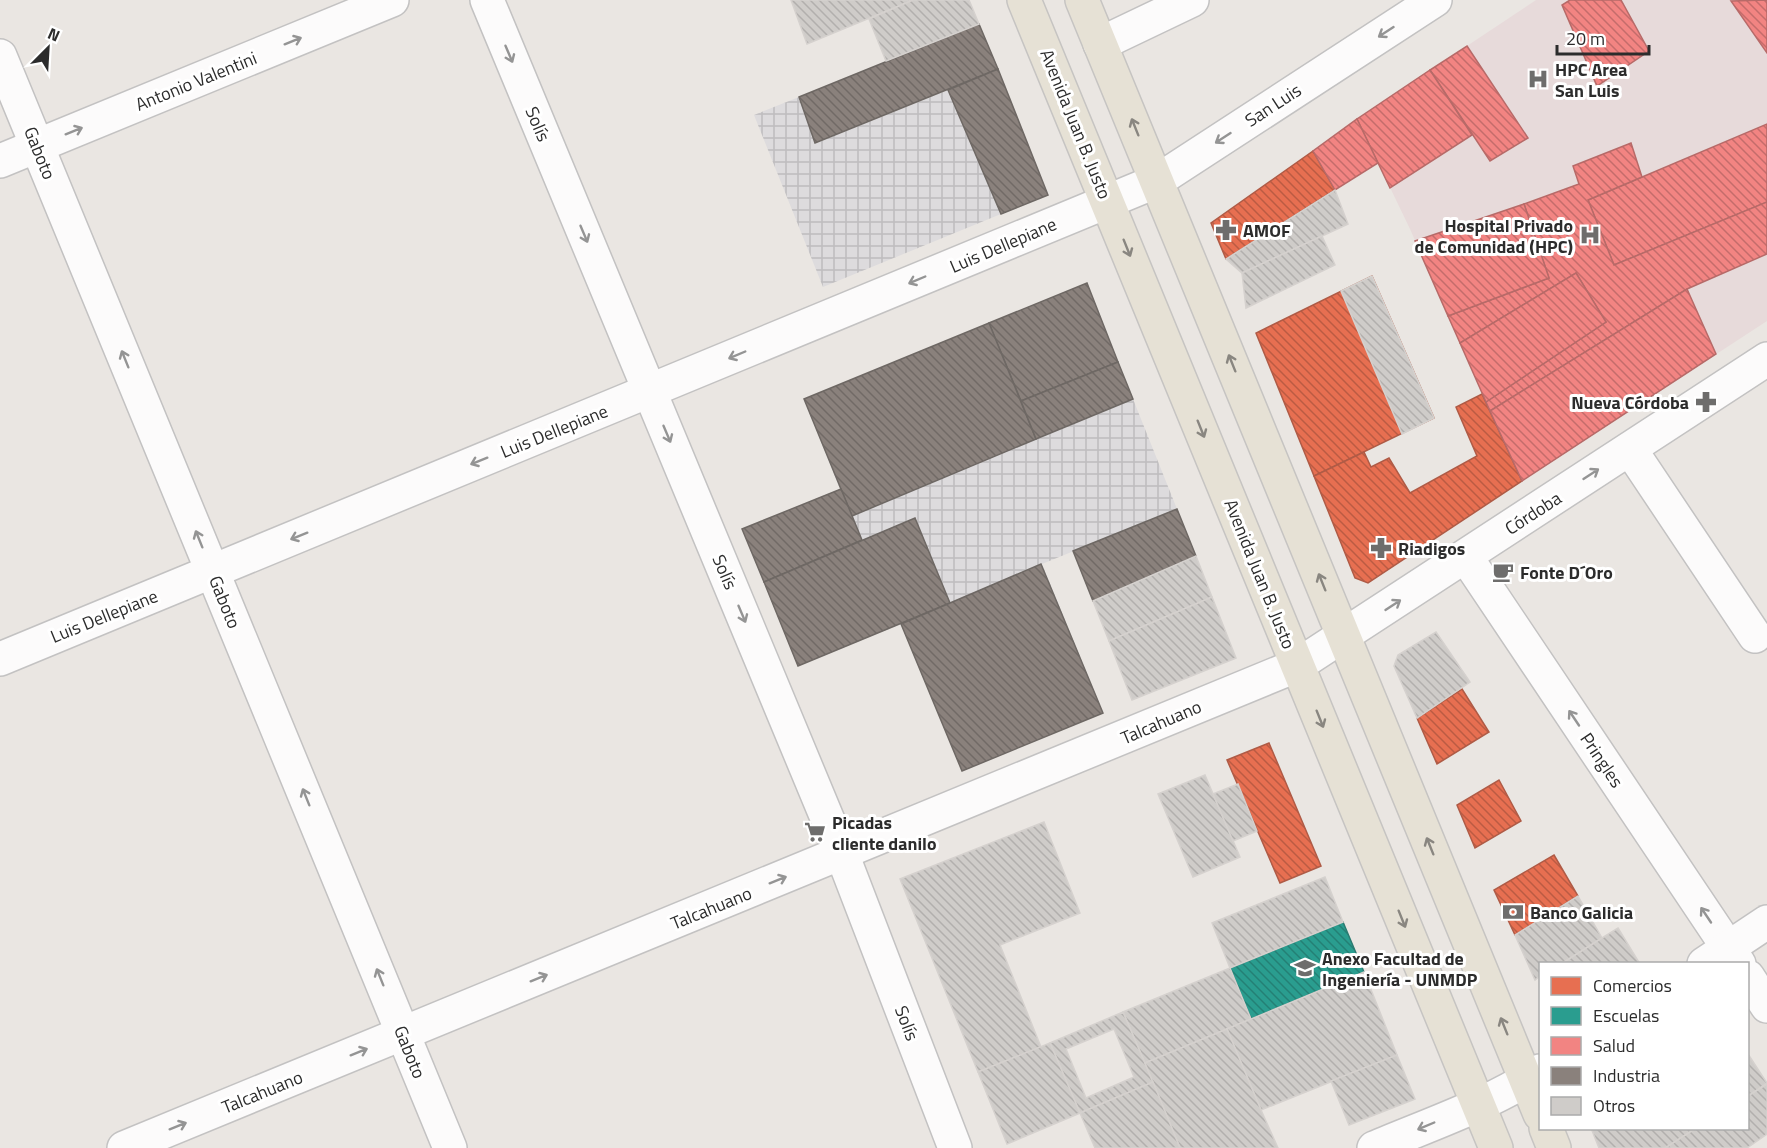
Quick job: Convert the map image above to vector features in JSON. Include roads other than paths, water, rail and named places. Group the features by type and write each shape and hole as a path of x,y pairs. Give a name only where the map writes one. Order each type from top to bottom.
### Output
{"main road":[{"name":"Avenida Juan B. Justo","path":"1024,0 1496,1148"},
{"path":"1082,0 1344,637 1534,1076 1539,1108"},
{"path":"1547,1130 1554,1148"}],"street":[{"name":"Antonio Valentini","path":"0,161 392,0"},
{"name":"Solís","path":"487,0 842,854 955,1148"},
{"path":"1100,44 1192,0"},
{"name":"San Luis","path":"1107,201 1157,181 1435,0"},
{"name":"Gaboto","path":"0,56 450,1148"},
{"name":"Luis Dellepiane","path":"0,659 1107,201"},
{"name":"Córdoba","path":"1298,665 1767,359"},
{"path":"1630,449 1755,636"},
{"name":"Pringles","path":"1466,557 1724,958"},
{"name":"Talcahuano","path":"124,1148 1298,665"},
{"path":"1724,958 1767,922"},
{"path":"1749,978 1767,1006"},
{"path":"1374,1148 1534,1076"}],"place":[{"name":"HPC Area San Luis","path":"1538,79"},
{"name":"AMOF","path":"1226,230"},
{"name":"Hospital Privado de Comunidad (HPC)","path":"1590,235"},
{"name":"Nueva Córdoba","path":"1706,402"},
{"name":"Riadigos","path":"1381,548"},
{"name":"Fonte D´Oro","path":"1503,572"},
{"name":"Picadas cliente danilo","path":"815,832"},
{"name":"Banco Galicia","path":"1513,912"},
{"name":"Anexo Facultad de Ingeniería - UNMDP","path":"1305,968"}]}
